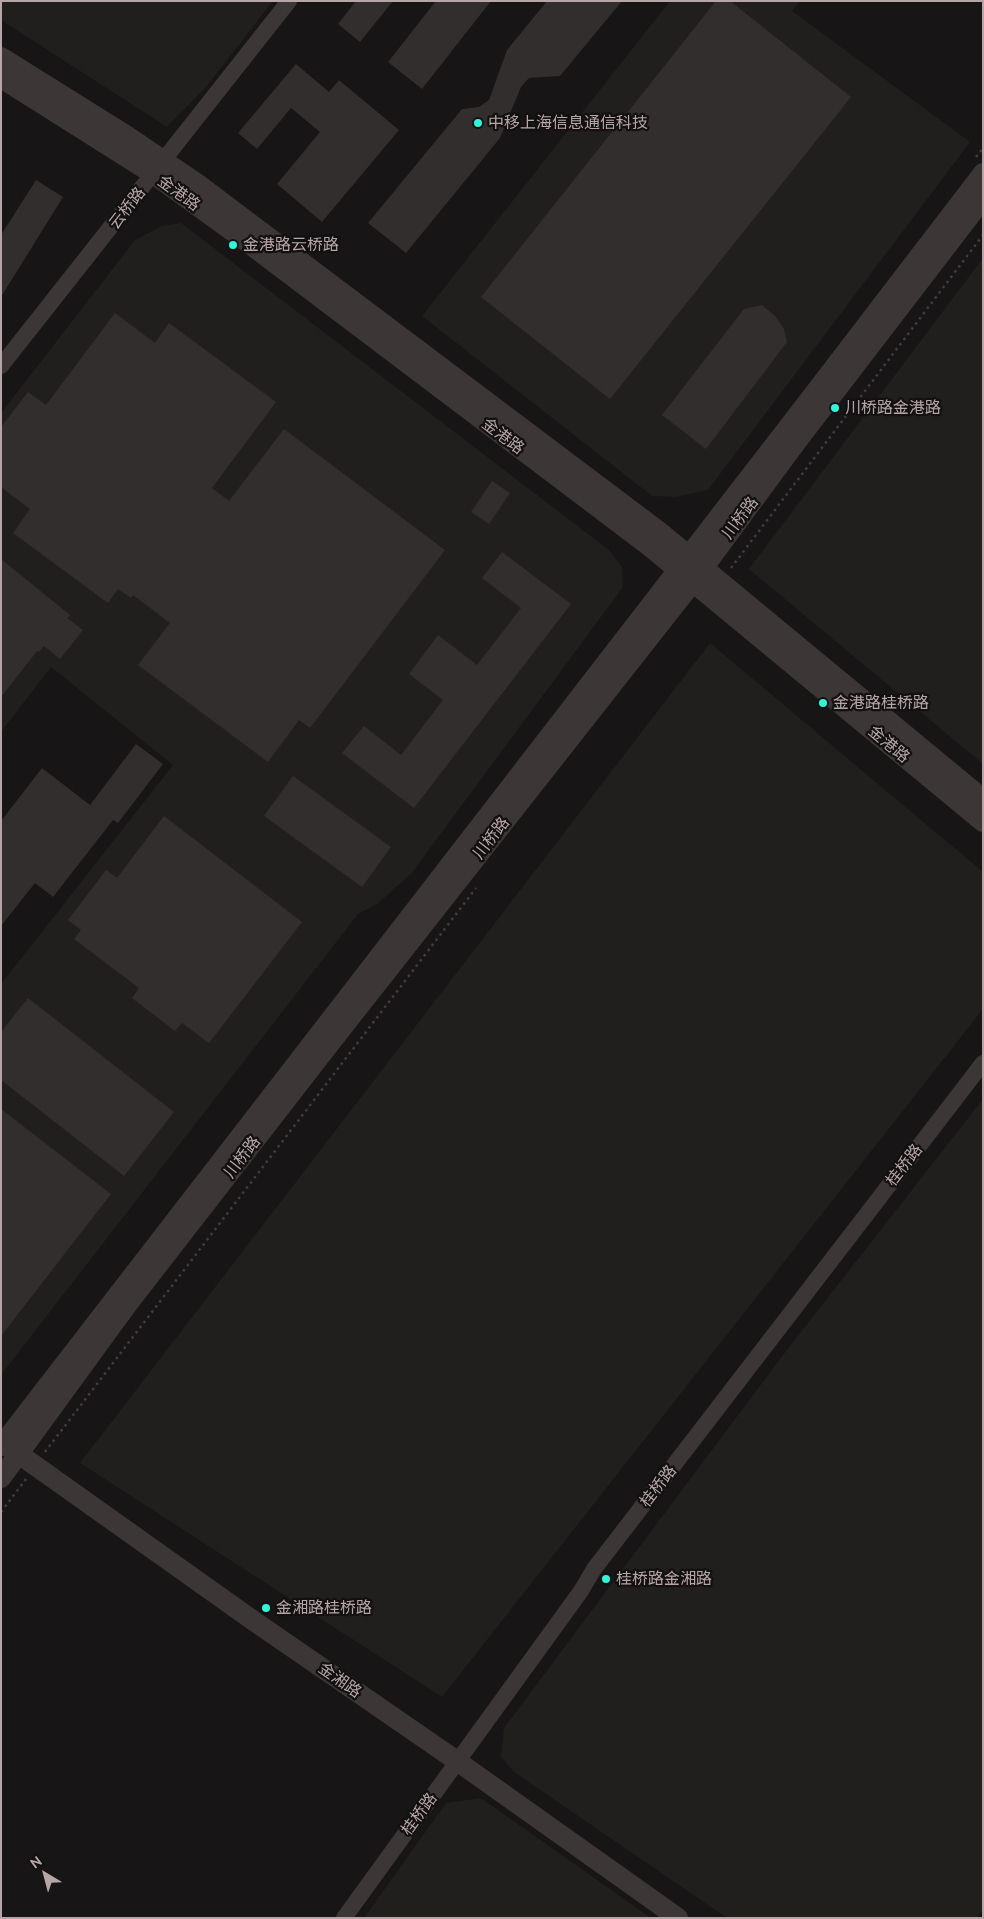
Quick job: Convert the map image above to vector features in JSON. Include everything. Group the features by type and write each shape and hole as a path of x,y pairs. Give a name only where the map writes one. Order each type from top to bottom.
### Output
{"street":[{"name":"云桥路","path":"1,366 289,1"},
{"name":"金港路","path":"1,57 352,300 691,568 983,822"},
{"name":"金港路","path":"1,78 159,167"},
{"name":"川桥路","path":"691,568 744,486 983,173"},
{"name":"川桥路","path":"1,1478 12,1451 691,568 983,198"},
{"name":"金港路","path":"691,568 721,581 983,799"},
{"name":"桂桥路","path":"344,1918 581,1590 594,1569 983,1064"},
{"name":"金湘路","path":"12,1451 457,1761 678,1918"}],"path":[{"path":"721,581 777,510 983,235"},
{"path":"1,1512 12,1451 65,1424 477,887"}],"shaded area":[{"path":"1,1 273,1 207,86 167,127 1,20"},
{"path":"670,1 800,1 792,11 970,142 708,490 676,497 652,496 422,316"},
{"path":"181,223 609,550 622,567 623,587 411,874 377,904 358,914 1,1375 1,984 173,765 51,667 1,732 1,413 135,240 162,226"},
{"path":"983,258 983,764 749,569"},
{"path":"710,643 983,872 983,1009 442,1697 80,1463"},
{"path":"983,1099 983,1909 977,1918 727,1918 514,1772 501,1757 504,1728 786,1351"},
{"path":"481,1798 651,1918 364,1918 446,1803"}],"building":[{"path":"356,1 393,1 360,42 338,24"},
{"path":"436,1 491,1 422,89 388,62"},
{"name":"中移上海信息通信科技","path":"547,1 622,1 560,76 529,78 521,87 500,138 406,253 368,223 462,109 479,107 489,100 507,50"},
{"path":"716,1 730,1 851,97 610,399 481,297"},
{"path":"296,64 329,92 339,80 399,130 322,222 277,184 320,132 291,108 257,149 238,133"},
{"path":"36,180 63,197 1,297 1,235"},
{"path":"762,305 775,316 784,329 787,342 706,449 662,415 744,309"},
{"path":"115,313 155,343 169,323 276,402 212,488 229,501 284,429 445,550 310,728 299,720 268,762 138,665 170,623 133,595 131,598 118,589 108,603 13,533 30,509 1,487 1,427 28,392 46,405"},
{"path":"492,481 510,493 489,524 471,512"},
{"path":"502,552 571,604 414,808 342,753 364,726 401,755 443,700 409,674 438,635 477,665 521,608 482,578"},
{"path":"1,559 70,615 67,618 83,630 60,659 44,646 39,652 37,651 1,697"},
{"path":"136,744 163,764 118,823 113,820 53,897 35,883 1,926 1,821 42,768 90,805"},
{"path":"293,776 391,847 362,887 264,816"},
{"path":"164,816 302,922 209,1043 182,1023 175,1031 132,998 139,988 74,939 81,930 68,920 106,870 117,878"},
{"path":"28,998 174,1112 124,1176 1,1080 1,1032"},
{"path":"1,1109 111,1194 1,1336"}],"place":[{"name":"中移上海信息通信科技","path":"478,123"},
{"name":"金港路云桥路","path":"233,245"},
{"name":"川桥路金港路","path":"835,408"},
{"name":"金港路桂桥路","path":"823,703"},
{"name":"桂桥路金湘路","path":"606,1579"},
{"name":"金湘路桂桥路","path":"266,1608"}]}
